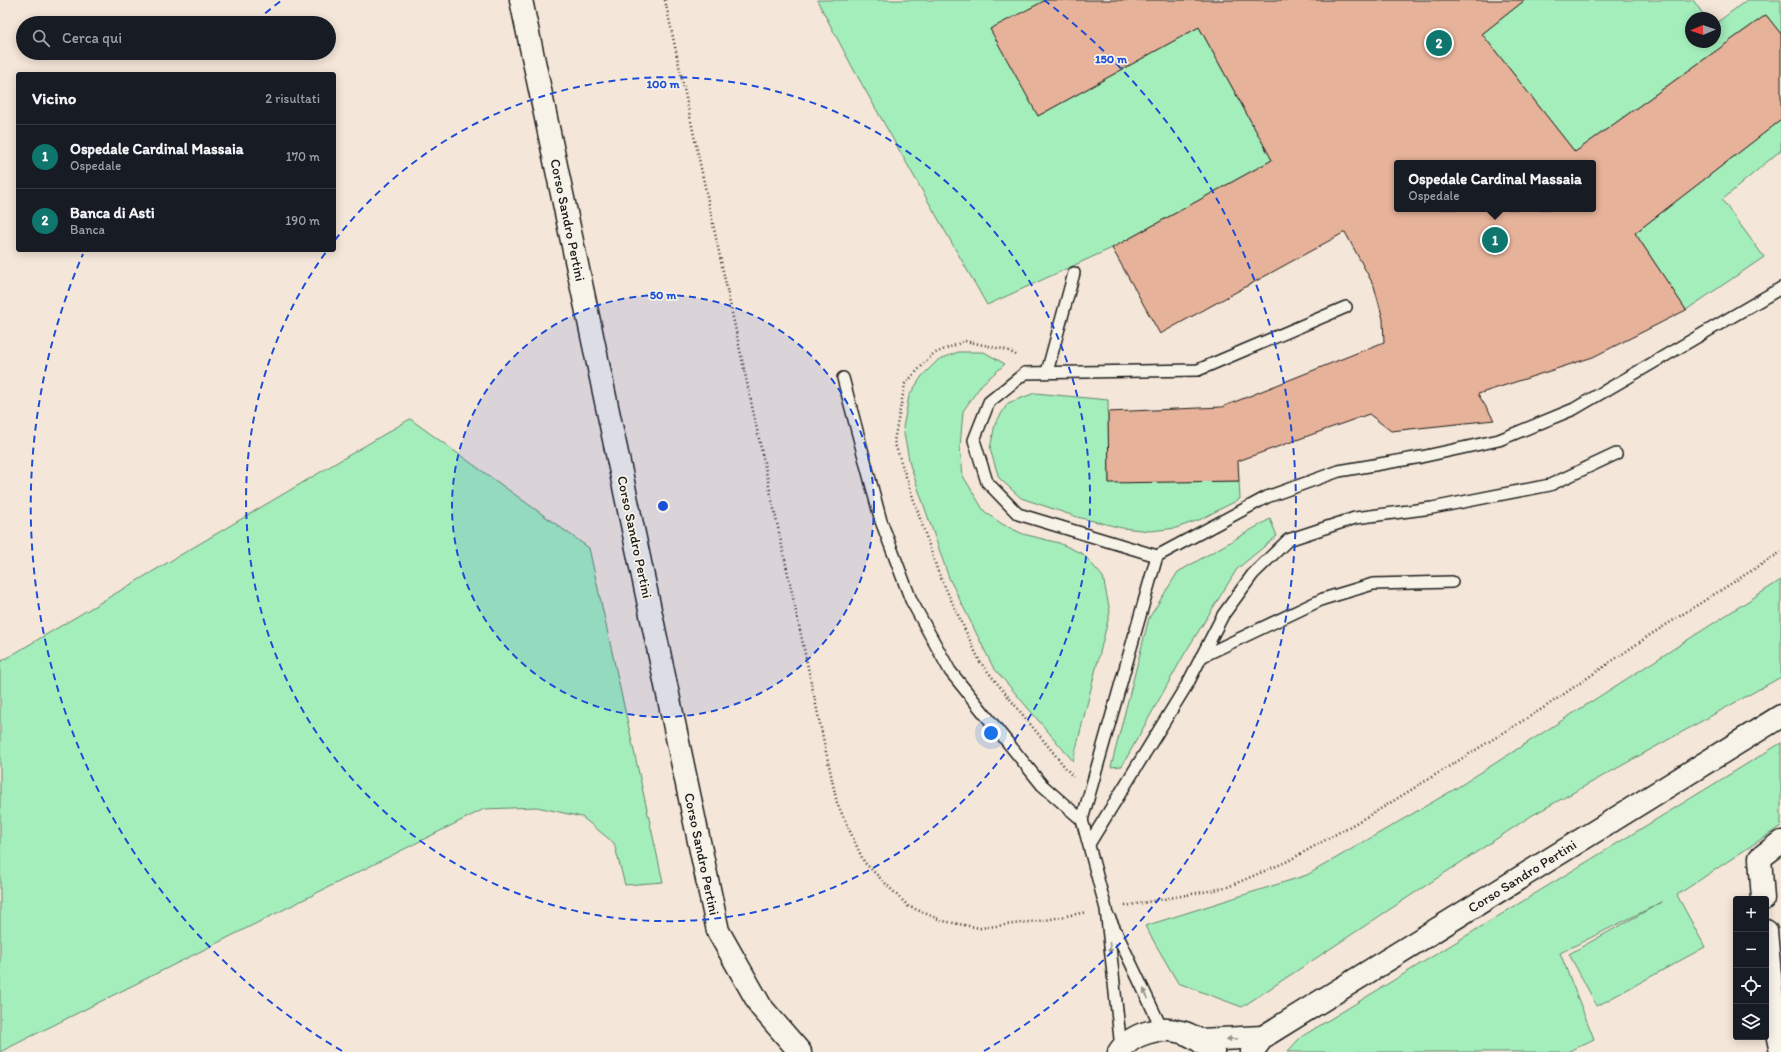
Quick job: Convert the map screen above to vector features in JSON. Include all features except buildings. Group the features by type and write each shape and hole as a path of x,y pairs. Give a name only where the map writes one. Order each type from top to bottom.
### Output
{"street":[{"name":"Corso Sandro Pertini","path":"521,0 718,931 761,1007 800,1052"},
{"name":"Corso Sandro Pertini","path":"1207,1046 1257,1045 1781,716"},
{"path":"1763,896 1760,858 1781,842"},
{"path":"1766,932 1774,1020 1781,1052"},
{"path":"1120,1050 1133,1039 1147,1032 1162,1029 1182,1032 1207,1046"}],"lane":[{"path":"1047,372 1074,273"},
{"path":"1346,307 1198,370 1025,373 989,402 974,440 987,482 1018,514 1157,556 1267,497 1332,474 1499,440 1574,409 1781,288"},
{"path":"843,378 881,520 911,600 950,671 1042,785 1082,820"},
{"path":"1089,844 1136,770 1188,683 1223,615 1253,574 1288,540 1355,518 1432,508 1550,484 1616,454"},
{"path":"1120,1050 1106,909 1082,820 1157,556"},
{"path":"1201,657 1324,599 1366,586 1373,584 1452,582"},
{"path":"1106,909 1162,1029"}],"path":[{"path":"665,0 837,803 864,862 908,906 943,921 980,928 1046,920 1225,888 1288,861 1377,811 1545,707 1650,635 1781,552"},
{"path":"1047,372 1007,350 965,341 933,354 905,384 894,441 938,572 980,662 1089,796"}],"green space":[{"path":"817,0 1046,0 1038,116 1199,27 1272,160 1112,248 987,305 855,72"},
{"path":"1525,0 1693,0 1702,12 1685,12 1685,48 1720,48 1575,152 1482,34"},
{"path":"1747,0 1781,0 1781,34 1766,15 1721,47 1721,20"},
{"path":"1781,120 1781,150 1722,200 1764,257 1686,310 1635,233"},
{"path":"958,352 984,352 1005,364 982,384 963,411 960,447 963,476 984,511 1002,524 1023,534 1059,543 1083,554 1103,577 1110,612 1073,761 993,667 949,578 910,465 903,428 909,396 922,376 938,360"},
{"path":"1035,393 1108,400 1109,482 1239,481 1240,499 1199,520 1176,528 1151,531 1122,528 1077,517 1021,498 999,478 990,449 995,424 1008,403"},
{"path":"410,419 589,548 663,882 625,885 614,843 582,817 537,807 484,809 0,1052 0,662"},
{"path":"1270,519 1277,536 1237,569 1185,653 1122,766 1111,767 1149,618 1178,572"},
{"path":"1781,580 1781,677 1531,816 1242,1007 1178,983 1145,926 1307,875 1455,789"},
{"path":"1781,743 1781,826 1677,895 1705,947 1597,1006 1569,954 1662,902 1560,953 1594,1039 1567,1052 1287,1052 1301,1037"}],"place":[{"name":"Banca di Asti","path":"1439,43"},
{"name":"Ospedale Cardinal Massaia","path":"1495,240"}]}
